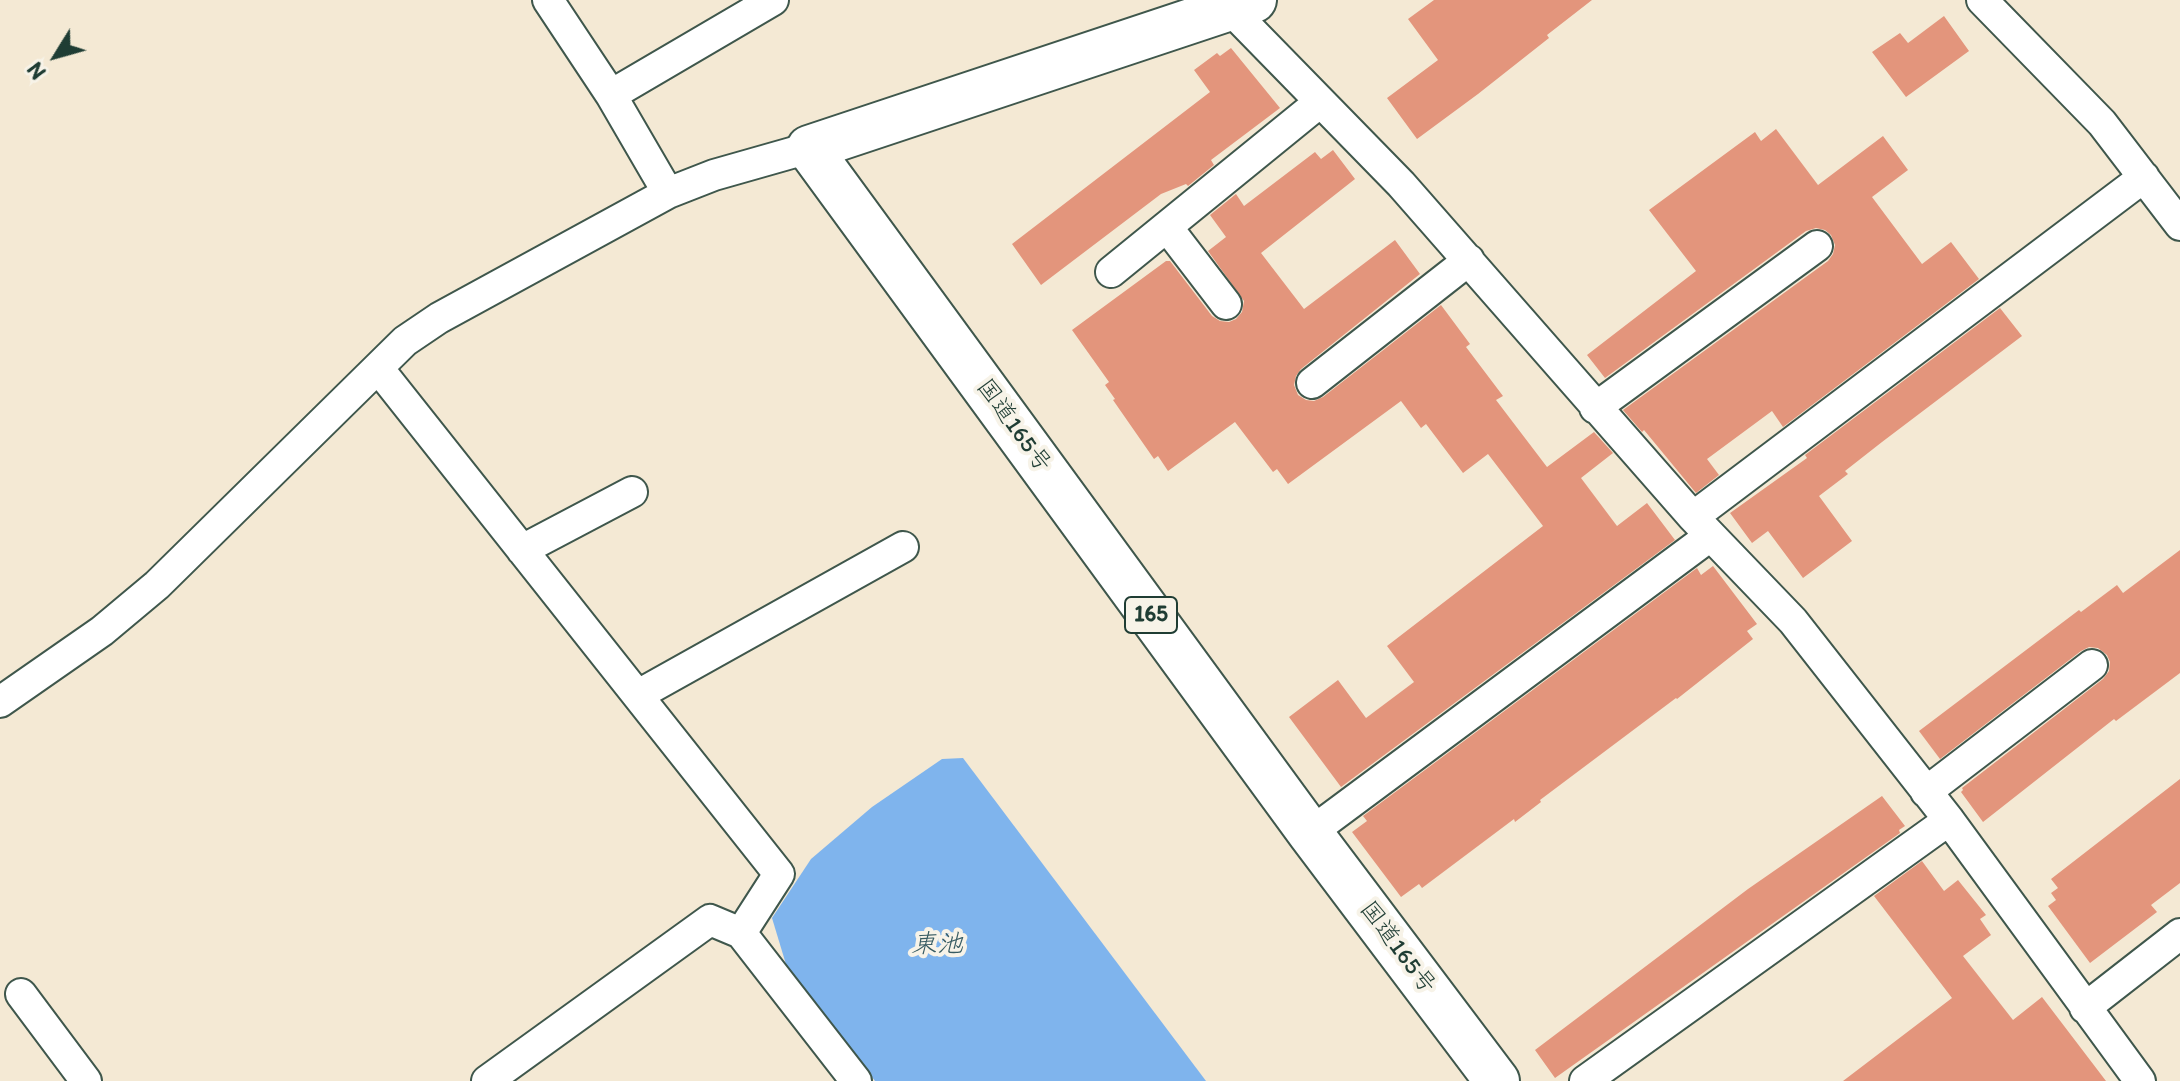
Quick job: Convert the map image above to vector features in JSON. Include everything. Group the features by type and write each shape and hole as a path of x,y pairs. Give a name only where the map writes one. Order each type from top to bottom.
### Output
{"highway":[{"path":"809,148 1242,5"},
{"name":"国道165号","path":"809,148 1310,833 1497,1081"}],"street":[{"path":"548,0 611,95 668,193"},
{"path":"611,95 773,0"},
{"path":"1982,0 2102,123 2180,225"},
{"path":"1242,5 1320,102 1401,184 1595,408 1702,527 1793,621 1949,820 2140,1081"},
{"path":"1111,272 1320,102"},
{"path":"0,702 102,631 157,585 405,341 439,318 668,193 714,175 809,148"},
{"path":"1310,833 2144,177"},
{"path":"1167,227 1226,304"},
{"path":"1595,408 1817,246"},
{"path":"1312,383 1469,260"},
{"path":"378,368 779,874 741,933"},
{"path":"522,550 632,492"},
{"path":"638,695 903,547"},
{"path":"1926,792 2092,665"},
{"path":"1585,1081 1949,820"},
{"path":"487,1081 710,920 741,933 856,1081"},
{"path":"2085,1008 2180,934"},
{"path":"21,994 86,1081"}],"water":[{"name":"東池","path":"963,758 1206,1081 875,1081 788,971 772,918 811,859 872,807 942,759"}],"building":[{"path":"1434,0 1592,0 1547,35 1549,38 1417,139 1387,98 1438,60 1408,19"},
{"path":"1944,16 1969,51 1906,97 1872,52 1900,33 1908,43"},
{"path":"1231,48 1280,108 1211,160 1214,165 1188,186 1186,184 1161,194 1041,285 1012,244 1210,92 1194,70 1217,53 1220,56"},
{"path":"1776,129 1818,185 1883,136 1908,170 1872,197 1922,264 1951,242 1979,279 1783,427 1772,411 1707,459 1719,475 1696,493 1644,430 1642,432 1623,410 1828,261 1835,245 1831,235 1816,228 1806,231 1605,378 1587,355 1696,271 1649,210 1755,132 1761,141"},
{"path":"1333,150 1355,179 1261,253 1304,309 1395,240 1420,274 1301,369 1294,385 1298,395 1314,401 1323,397 1441,305 1470,344 1466,347 1503,396 1496,400 1547,467 1594,432 1613,453 1581,478 1617,526 1647,503 1675,540 1341,787 1289,717 1338,680 1366,718 1414,682 1387,646 1543,526 1488,454 1463,473 1426,424 1421,428 1401,401 1288,484 1277,469 1273,472 1235,422 1168,471 1158,456 1154,459 1113,400 1105,385 1109,382 1072,330 1166,261 1170,261 1212,316 1220,321 1236,319 1242,312 1244,301 1208,251 1226,237 1210,215 1236,194 1244,206 1315,152 1321,159"},
{"path":"2000,308 2022,336 1845,471 1848,474 1819,496 1852,541 1803,578 1768,531 1752,543 1730,513 1807,458 1805,455"},
{"path":"2180,550 2180,673 2116,721 2114,719 1983,822 1961,792 1962,788 2103,679 2109,671 2107,655 2098,648 2089,647 2081,651 1940,759 1919,731 2079,610 2081,612 2117,585 2123,593"},
{"path":"1713,566 1757,624 1747,631 1753,639 1515,822 1514,819 1422,888 1419,884 1401,897 1352,832 1367,821 1363,816 1697,568 1701,575"},
{"path":"2180,779 2180,883 2151,905 2157,912 2090,963 2048,906 2056,900 2051,893 2058,888 2051,879"},
{"path":"1882,796 1905,826 1899,830 1900,833 1555,1078 1535,1050 1748,889"},
{"path":"1922,861 1944,891 1958,880 1986,915 1980,919 1991,935 1963,956 2013,1020 2042,997 2106,1081 1843,1081 1952,998 1874,896"}]}
